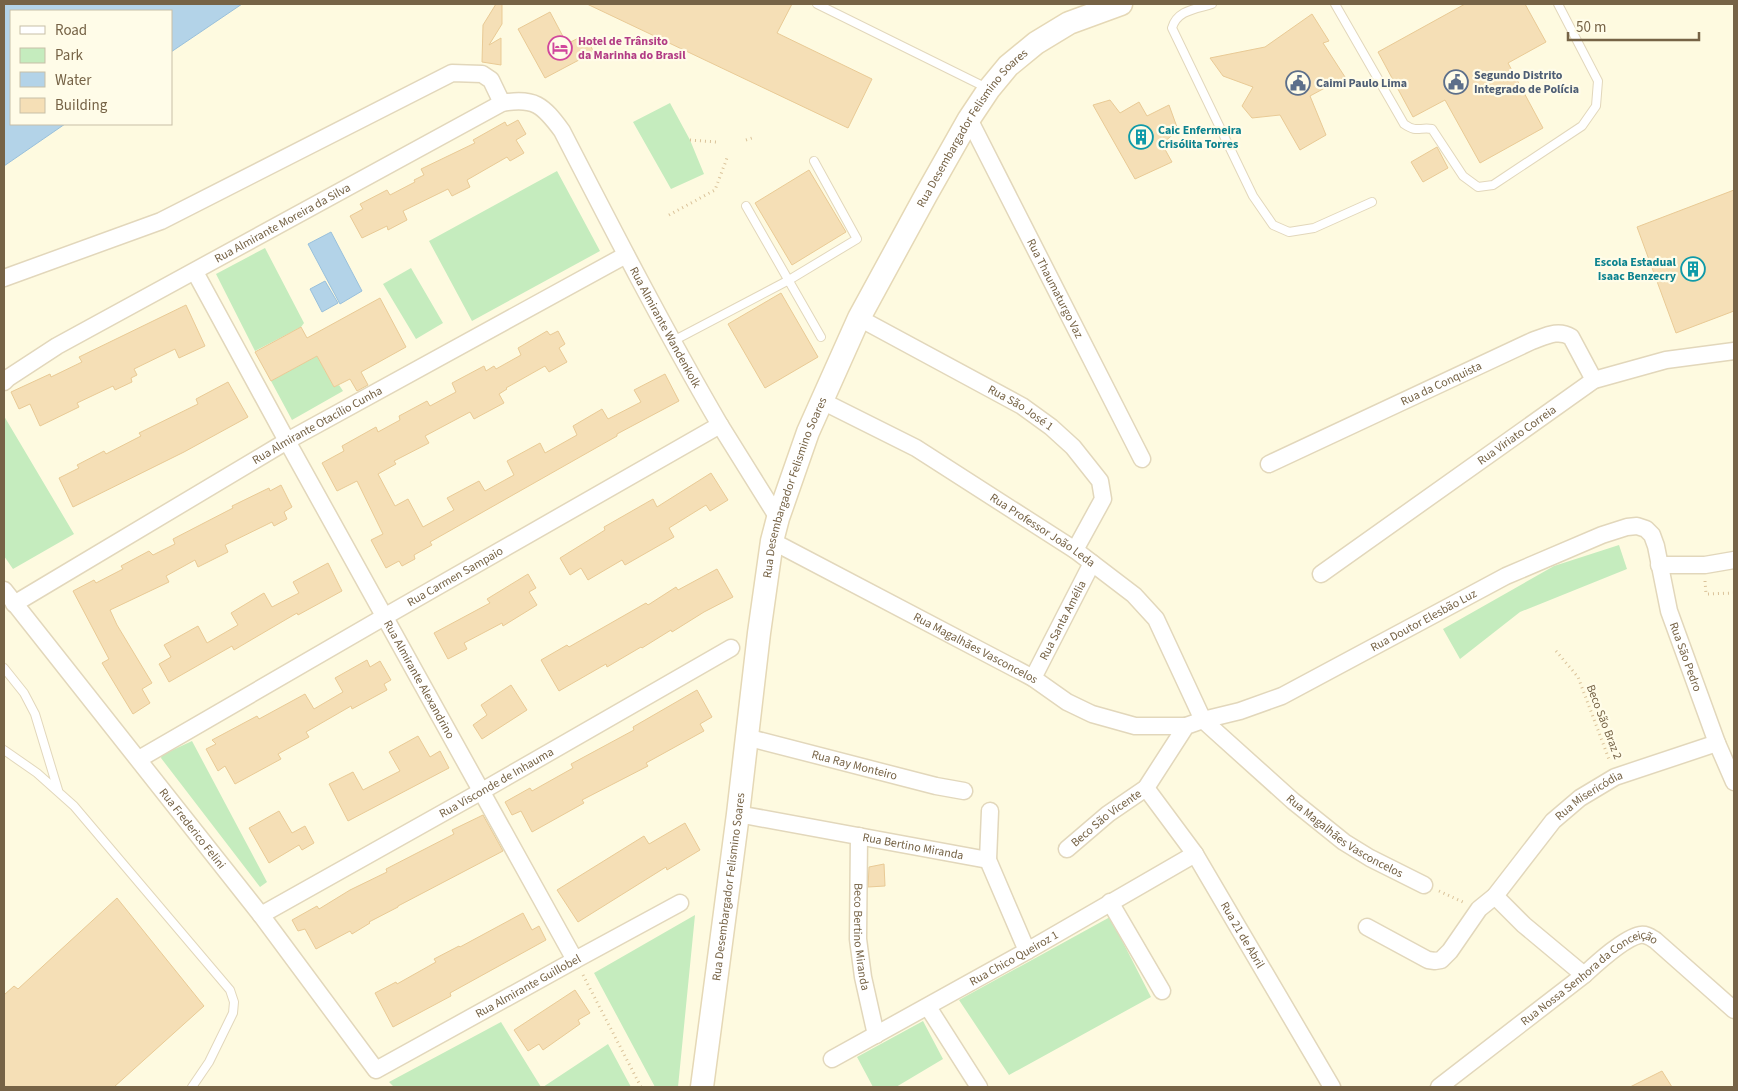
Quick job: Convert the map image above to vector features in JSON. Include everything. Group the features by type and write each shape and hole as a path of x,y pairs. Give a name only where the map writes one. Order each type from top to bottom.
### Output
{"street":[{"name":"Rua Desembargador Felismino Soares","path":"702,1087 772,541 778,518 808,432 859,318 926,195 988,89 1008,66 1036,43 1069,23 1121,4"},
{"path":"4,278 161,221 452,72 482,74 491,80 502,103"},
{"name":"Rua Almirante Moreira da Silva","path":"4,382 57,346 502,103 518,100 540,106 551,115 562,131"},
{"name":"Rua Thaumaturgo Vaz","path":"969,119 1142,458"},
{"name":"Rua Almirante Wandenkolk","path":"562,131 673,342 720,425 778,518"},
{"name":"Rua Almirante Otacílio Cunha","path":"14,604 287,441 626,255"},
{"name":"Rua Almirante Alexandrino","path":"195,272 575,960"},
{"name":"Rua São José 1","path":"859,318 1022,406 1051,427 1073,447 1100,482 1103,498 1075,550"},
{"name":"Rua da Conquista","path":"1269,464 1532,341 1554,334 1564,333 1571,337 1594,380"},
{"name":"Rua Viriato Correia","path":"1321,574 1594,380 1666,360 1734,351"},
{"name":"Rua Professor João Leda","path":"822,401 916,448 1075,550 1134,595 1156,620 1203,720"},
{"name":"Rua Carmen Sampaio","path":"139,760 384,617 720,425"},
{"name":"Rua Doutor Elesbão Luz","path":"1186,726 1203,720 1240,712 1282,696 1506,576 1568,549 1627,527 1637,526 1646,529"},
{"name":"Rua São Pedro","path":"1646,529 1652,535 1656,546 1669,611 1717,743 1734,782"},
{"name":"Rua Magalhães Vasconcelos","path":"772,541 1033,678 1067,702 1092,714 1135,726 1186,726"},
{"path":"1659,565 1704,564 1734,560"},
{"name":"Rua Santa Amélia","path":"1033,678 1092,563"},
{"name":"Rua Frederico Felini","path":"4,590 261,915 376,1070"},
{"name":"Rua Visconde de Inhauma","path":"261,915 482,792 731,648"},
{"name":"Rua Magalhães Vasconcelos","path":"1203,720 1294,801 1344,842 1370,858 1424,885"},
{"path":"1146,788 1186,726"},
{"name":"Rua Ray Monteiro","path":"746,737 936,786 964,791"},
{"name":"Rua Misericódia","path":"1367,927 1428,960 1435,962 1441,960 1450,951 1479,909 1495,896 1553,821 1580,798 1616,776 1717,743"},
{"name":"Beco São Vicente","path":"1067,849 1108,814 1146,788"},
{"name":"Rua 21 de Abril","path":"1146,788 1195,854 1332,1087"},
{"path":"990,811 988,860 1027,952"},
{"name":"Rua Bertino Miranda","path":"738,814 988,860"},
{"name":"Beco Bertino Miranda","path":"859,836 858,939 863,977 876,1036"},
{"name":"Rua Chico Queiroz 1","path":"832,1059 1027,952 1195,854"},
{"path":"1495,896 1524,925 1584,975"},
{"path":"1110,902 1162,991"},
{"name":"Rua Almirante Guillobel","path":"376,1070 680,903"},
{"name":"Rua Nossa Senhora da Conceição","path":"1438,1087 1606,956 1640,935 1647,935 1655,940 1734,1010"},
{"path":"928,1007 979,1087"}],"lane":[{"path":"817,4 988,89"},
{"path":"1212,4 1179,15 1174,20 1172,28 1253,196 1273,226 1289,232 1314,228 1372,202"},
{"path":"1335,4 1404,124 1418,131 1425,128 1432,129 1463,176 1478,187 1494,185 1582,126 1596,106 1598,81 1558,4"},
{"path":"673,342 789,280 857,239 814,161"},
{"path":"746,206 821,337"},
{"path":"4,668 24,693 35,714 58,790"},
{"path":"4,750 58,790 94,829 230,990 234,1002 233,1013 209,1062 192,1087"}],"path":[{"path":"746,140 752,138"},
{"path":"690,140 716,142"},
{"path":"669,215 715,190 727,158"},
{"path":"1704,564 1706,594 1734,593"},
{"name":"Beco São Braz 2","path":"1556,651 1578,677 1616,776"},
{"path":"1424,885 1479,909"},
{"path":"575,960 641,1087"}],"green space":[{"path":"670,103 690,140 704,174 671,189 633,122"},
{"path":"557,171 600,251 472,321 429,241"},
{"path":"265,248 304,323 301,327 255,351 216,274"},
{"path":"411,268 443,323 416,339 383,284"},
{"path":"317,356 334,387 339,385 343,391 292,420 271,381"},
{"path":"4,416 74,534 13,569 4,556"},
{"path":"1619,545 1627,569 1520,612 1460,659 1443,629 1554,566"},
{"path":"192,741 267,882 260,887 161,758 162,755"},
{"path":"695,915 678,1087 655,1087 594,973"},
{"path":"1110,917 1151,997 1009,1075 959,1000"},
{"path":"923,1021 943,1059 896,1087 873,1087 857,1057"},
{"path":"501,1022 541,1087 394,1087 389,1082"},
{"path":"608,1044 631,1087 543,1087"}],"water":[{"path":"4,4 242,4 172,51 172,10 10,10 10,125 64,125 4,166"},
{"path":"331,232 362,291 340,304 308,244"},
{"path":"325,281 338,303 322,312 310,289"}],"building":[{"path":"496,4 502,4 502,24 489,45 501,38 501,65 482,62 483,25"},
{"path":"587,4 792,4 777,33 872,79 848,128"},
{"name":"Segundo Distrito Integrado de Polícia","path":"1465,4 1525,4 1546,42 1508,63 1543,128 1480,163 1445,100 1413,117 1378,52"},
{"name":"Hotel de Trânsito da Marinha do Brasil","path":"550,12 567,44 584,35 594,52 545,78 518,29"},
{"name":"Caimi Paulo Lima","path":"1312,14 1329,41 1323,43 1345,77 1310,96 1326,135 1300,150 1280,115 1252,118 1242,106 1253,87 1223,76 1210,58 1265,47"},
{"name":"Caic Enfermeira Crisólita Torres","path":"1110,100 1120,113 1139,102 1147,116 1169,105 1178,130 1162,144 1172,162 1135,179 1093,105"},
{"path":"518,120 526,134 516,140 524,153 510,161 507,157 467,180 470,187 452,196 448,189 403,211 407,220 388,230 387,226 362,238 350,216 363,209 360,204 387,190 390,195 415,182 414,180 424,175 421,169 475,143 473,140 505,122 507,126"},
{"path":"1437,147 1448,168 1423,182 1411,162"},
{"path":"809,170 846,232 792,265 755,203"},
{"name":"Escola Estadual Isaac Benzecry","path":"1734,190 1734,311 1676,333 1637,227"},
{"path":"781,293 818,357 765,388 728,324"},
{"path":"380,298 406,347 361,372 368,385 357,391 350,379 334,387 317,356 271,381 255,352 301,327 307,338"},
{"path":"186,305 205,346 179,358 175,349 134,369 137,375 131,378 132,382 115,390 113,386 77,403 79,407 40,426 30,404 19,409 11,392 50,374 51,377 82,362 79,357"},
{"path":"547,331 550,335 558,331 565,344 559,348 567,362 549,372 545,366 506,388 499,394 504,403 474,419 470,412 425,436 429,443 394,461 396,464 378,474 395,506 408,499 423,527 454,510 447,498 479,481 485,491 514,475 507,461 540,443 545,453 577,435 573,426 602,409 608,419 641,402 634,390 665,374 679,401 617,434 617,436 430,542 432,545 414,555 415,559 402,566 399,561 386,568 371,540 383,534 357,481 337,491 322,463 344,451 342,446 376,427 378,432 400,420 399,416 427,401 430,406 456,392 452,383 484,366 486,371 494,366 496,369 521,355 518,348"},
{"path":"228,382 248,417 184,452 73,507 59,478 79,468 77,465 104,451 106,454 141,436 139,433 198,404 196,399"},
{"path":"711,473 728,500 710,511 706,505 669,528 674,537 625,565 622,560 588,580 581,568 570,575 560,558 605,530 604,527 653,499 657,507"},
{"path":"281,485 292,507 284,512 287,519 274,526 272,522 225,545 228,552 198,567 195,560 166,576 169,582 110,610 152,683 142,689 150,703 133,714 102,663 109,659 73,591 94,580 96,583 123,569 121,566 149,551 153,555 175,544 173,539 233,508 232,506 269,488 270,491"},
{"path":"328,563 342,591 298,615 297,613 234,650 232,646 169,682 159,664 171,657 164,645 198,626 207,643 238,625 231,613 264,593 272,607 299,593 293,582"},
{"path":"717,569 733,597 672,632 671,630 642,648 607,667 606,664 559,691 541,660 567,645 569,647 646,603 648,605 676,587 678,590"},
{"path":"528,574 536,588 529,592 537,605 503,626 502,623 464,643 467,649 448,659 434,633 490,603 487,599"},
{"path":"367,660 370,667 380,661 391,680 384,684 387,690 352,709 351,706 306,732 309,737 278,754 281,759 235,784 225,766 218,771 206,749 216,744 212,740 257,716 259,719 305,694 314,709 343,692 335,678"},
{"path":"511,685 527,710 482,739 473,725 487,715 481,705"},
{"path":"697,690 712,717 700,724 704,731 646,763 648,766 582,800 584,803 532,832 521,811 512,815 505,802 530,788 532,791 573,768 571,764 634,730 633,727"},
{"path":"418,736 430,757 440,751 449,768 348,821 329,784 353,772 363,790 400,771 389,752"},
{"path":"279,811 292,833 305,826 314,843 302,850 299,845 269,863 249,828"},
{"path":"483,815 503,851 398,906 352,934 350,931 316,949 305,929 298,931 292,920 317,906 319,909 350,890 387,872 386,869 454,834 452,830"},
{"path":"685,823 700,850 667,870 666,867 578,922 557,890 644,836 649,844"},
{"path":"884,864 885,886 868,887 869,867"},
{"path":"117,898 204,1006 114,1087 4,1087 4,995 14,986 18,989"},
{"path":"523,913 532,930 539,926 546,940 450,993 451,996 393,1027 375,993 396,982 397,984 436,962 434,959"},
{"path":"575,990 590,1013 578,1020 580,1024 543,1050 539,1044 528,1051 514,1030"},
{"path":"1662,1071 1672,1087 1630,1087"}],"place":[{"name":"Hotel de Trânsito da Marinha do Brasil","path":"560,48"},
{"name":"Segundo Distrito Integrado de Polícia","path":"1456,82"},
{"name":"Caimi Paulo Lima","path":"1298,83"},
{"name":"Caic Enfermeira Crisólita Torres","path":"1141,137"},
{"name":"Escola Estadual Isaac Benzecry","path":"1693,269"}]}
